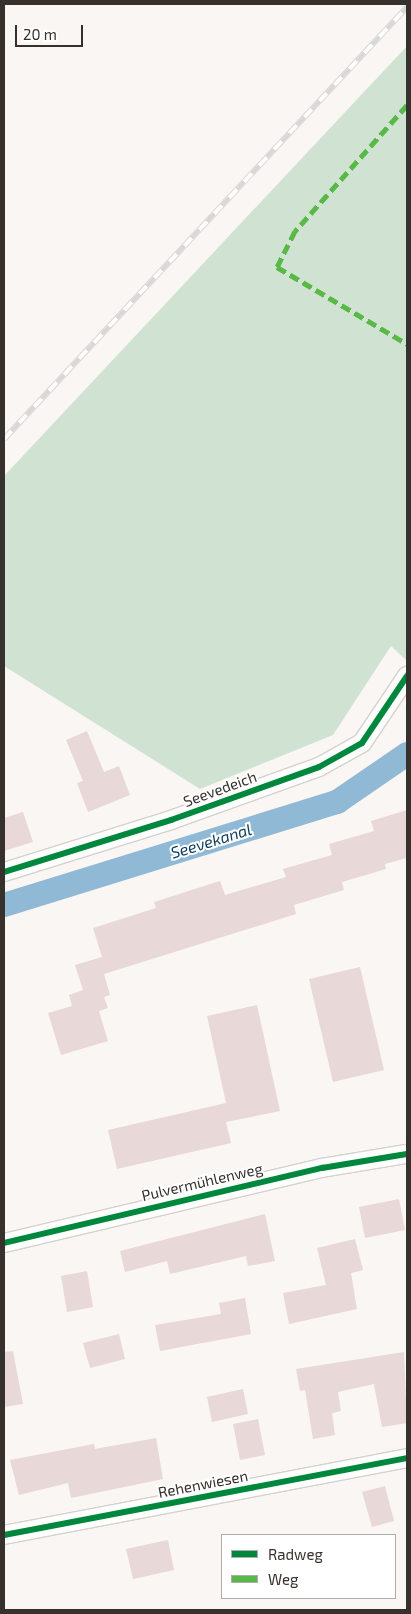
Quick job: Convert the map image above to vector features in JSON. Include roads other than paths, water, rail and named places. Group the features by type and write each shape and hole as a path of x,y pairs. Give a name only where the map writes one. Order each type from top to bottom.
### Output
{"street":[{"name":"Seevedeich","path":"4,872 171,820 319,767 362,743 407,676"},
{"name":"Pulvermühlenweg","path":"4,1243 312,1170 407,1154"},
{"name":"Rehenwiesen","path":"4,1535 407,1458"}],"waterway":[{"name":"Seevekanal","path":"4,905 337,802 407,754"}],"railway":[{"path":"4,439 407,7"}]}
